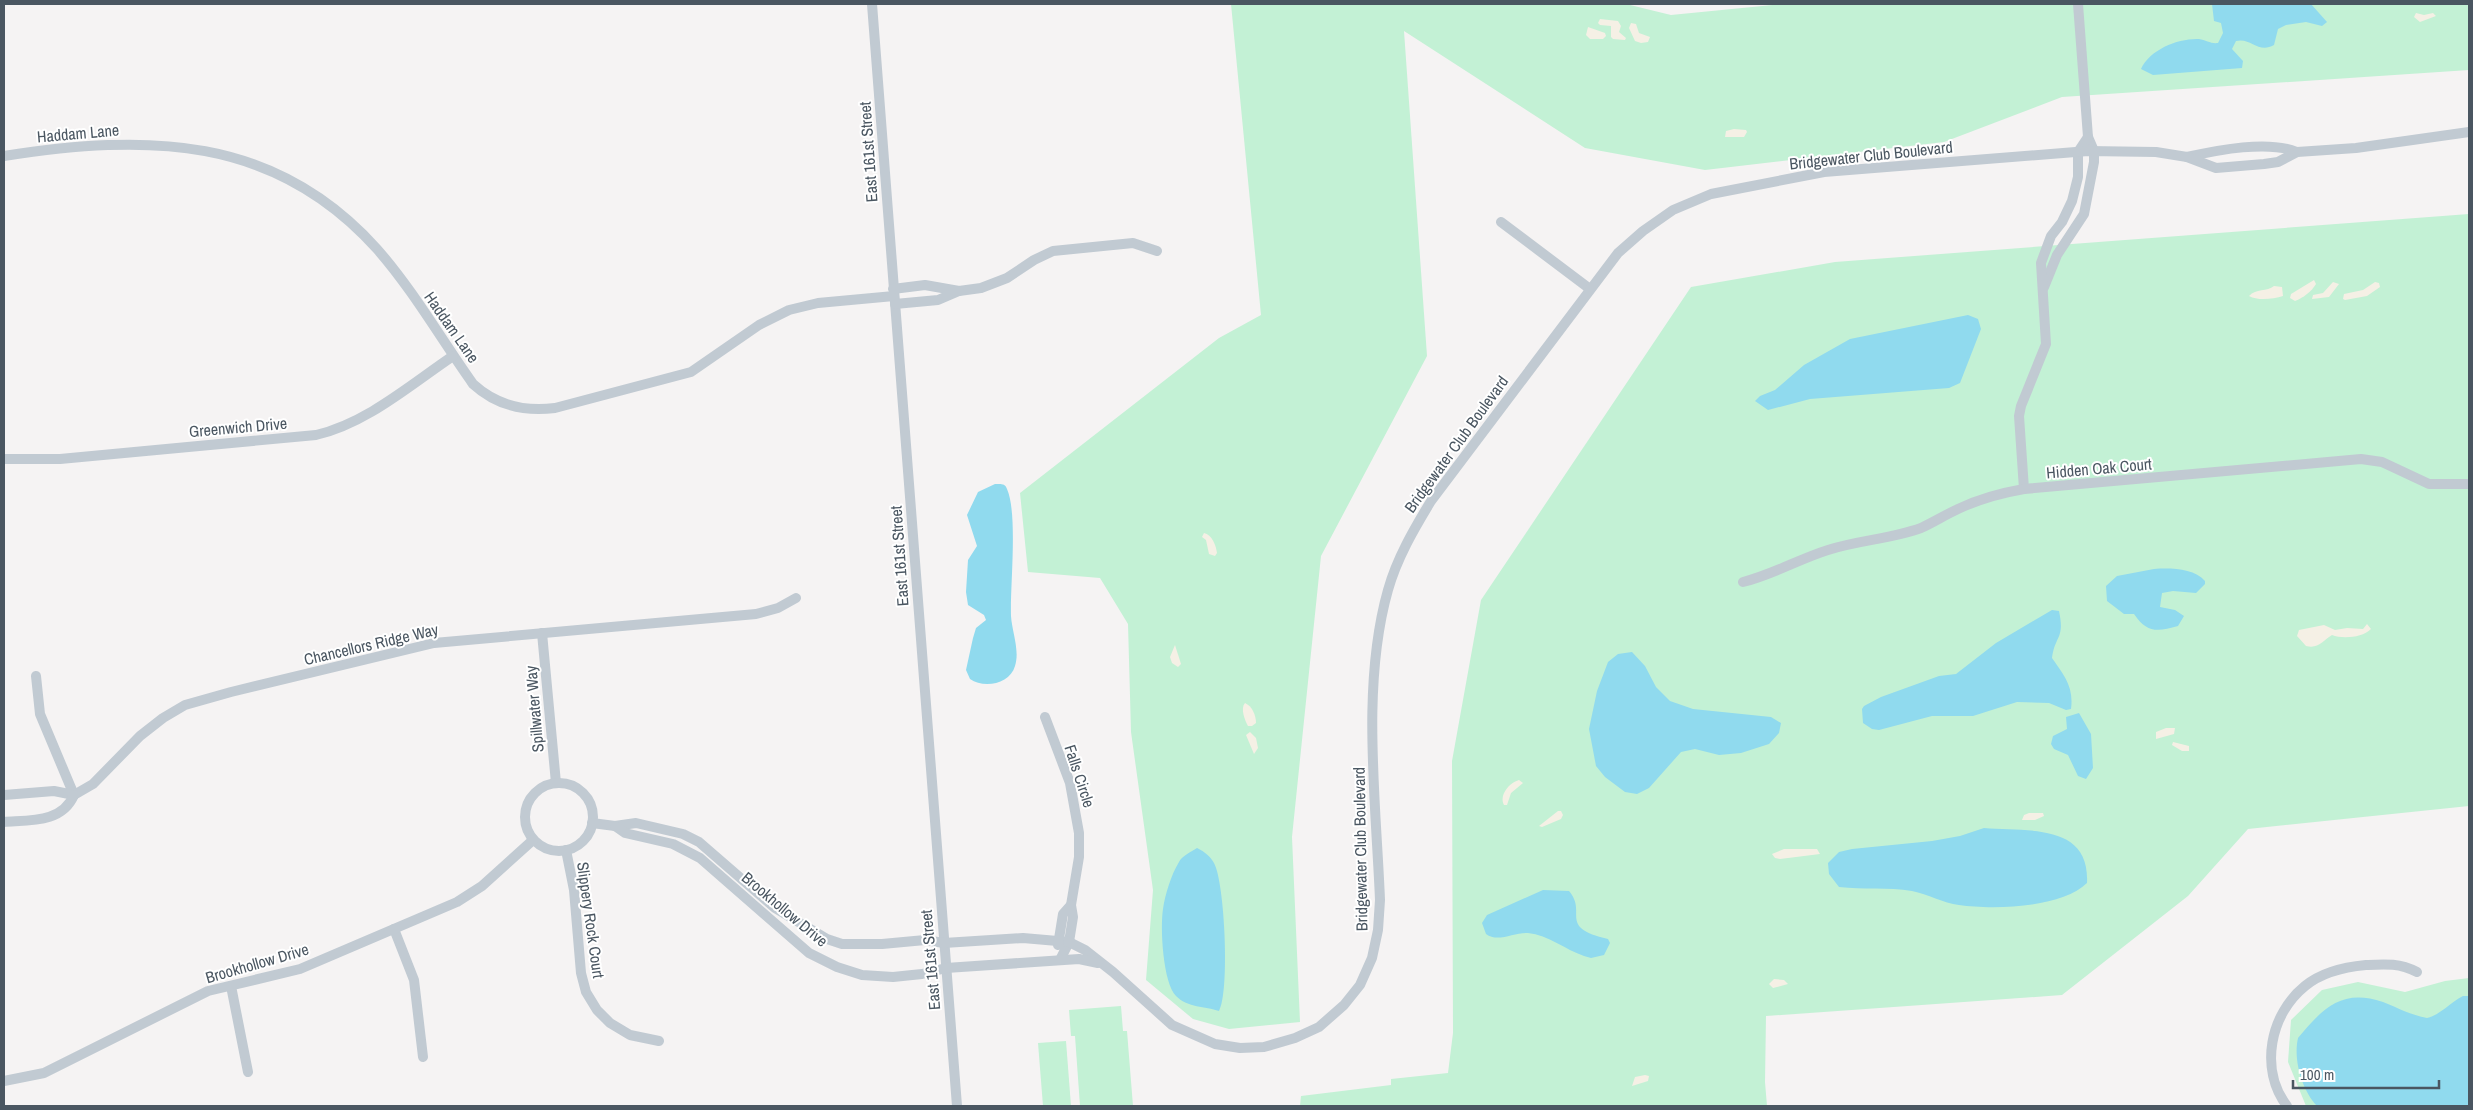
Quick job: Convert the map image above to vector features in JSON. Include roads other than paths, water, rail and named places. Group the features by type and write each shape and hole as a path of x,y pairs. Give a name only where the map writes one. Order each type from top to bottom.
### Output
{"street":[{"name":"East 161st Street","path":"872,4 957,1106"},
{"path":"2043,287 2052,263 2084,214 2094,151 2088,137 2078,4"},
{"name":"Bridgewater Club Boulevard","path":"944,944 1023,938 1069,942 1085,950 1099,963 1113,972 1172,1025 1215,1044 1240,1048 1264,1047 1295,1038 1319,1027 1344,1005 1360,985 1372,958 1378,930 1380,900 1372,703 1375,657 1388,590 1409,538 1430,501 1618,253 1643,231 1673,210 1711,194 1824,172 2094,151 2156,152 2187,158 2216,168 2272,163 2297,152 2356,148 2469,132"},
{"path":"2024,489 2019,416 2023,394 2038,365 2046,344 2041,272 2044,254 2051,236 2062,222 2076,189 2078,152 2088,137"},
{"name":"Haddam Lane","path":"4,156 105,146 158,144 217,152 276,173 327,203 354,226 378,250 474,384 485,394 500,403 521,409 539,410 555,408 691,372 760,324 789,310 818,303 894,296"},
{"name":"Bridgewater Club Boulevard","path":"2187,158 2210,152 2280,146 2297,152"},
{"path":"1501,222 1590,289"},
{"path":"2062,222 2072,230"},
{"path":"894,296 938,300 959,291 981,288 998,282 1053,251 1133,243 1157,251"},
{"path":"894,296 925,285 959,291"},
{"name":"Greenwich Drive","path":"4,460 60,459 324,433 358,420 453,356"},
{"name":"Hidden Oak Court","path":"1743,582 1759,578 1772,571 1827,550 1872,538 1900,535 1938,521 1956,510 1977,501 2024,489 2361,459 2382,462 2430,484 2469,484"},
{"name":"Chancellors Ridge Way","path":"4,822 52,816 70,805 74,795 92,784 148,728 177,709 192,703 423,645 756,614 778,608 796,598"},
{"name":"Spillwater Way","path":"542,633 556,783"},
{"path":"36,676 40,714 74,795"},
{"name":"Falls Circle","path":"1045,717 1070,783 1078,820 1079,857 1071,904 1073,917 1069,942 1060,960"},
{"path":"556,783 573,786 580,791 590,805 592,822 586,837 580,843 566,850 548,849 533,840 525,823 527,804 538,789 556,783"},
{"path":"4,795 54,791 74,795"},
{"name":"Brookhollow Drive","path":"592,822 615,826 636,823 683,834 699,842 775,908 827,939 842,944 882,944 925,940 944,944"},
{"name":"Brookhollow Drive","path":"615,826 625,833 673,844 700,858 809,953 837,968 862,975 892,977 922,974 946,968"},
{"name":"Brookhollow Drive","path":"4,1081 44,1073 195,997 230,986 300,969 467,896 533,840"},
{"name":"Slippery Rock Court","path":"566,850 586,992 597,1010 610,1023 630,1035 659,1042"},
{"name":"Falls Circle","path":"1060,960 1058,940 1063,914 1071,904"},
{"path":"394,929 414,980 423,1058"},
{"name":"Bridgewater Club Boulevard","path":"946,968 1078,959 1099,963"},
{"path":"2287,1106 2273,1075 2271,1054 2278,1021 2292,997 2316,978 2346,968 2391,963 2402,964 2417,972"},
{"path":"230,986 248,1072"}],"water":[{"path":"2212,4 2311,4 2327,22 2322,26 2306,22 2286,25 2278,29 2274,45 2268,47 2259,47 2241,40 2236,41 2232,49 2243,61 2242,68 2153,75 2141,69 2145,62 2158,50 2174,43 2183,40 2199,39 2218,43 2223,33 2221,23 2214,21"},
{"path":"1968,315 1978,319 1981,329 1960,383 1949,388 1810,399 1768,410 1755,401 1760,396 1775,390 1804,365 1850,339"},
{"path":"995,484 1002,484 1006,487 1012,515 1011,616 1016,660 1015,666 1008,677 996,683 982,684 970,679 966,670 976,628 986,620 984,615 968,605 966,592 968,560 977,546 967,515 978,492"},
{"path":"2154,569 2188,571 2205,581 2205,584 2196,593 2173,591 2162,593 2160,607 2175,610 2184,616 2178,626 2158,630 2148,628 2134,614 2124,614 2107,601 2106,586 2117,576"},
{"path":"2052,610 2059,611 2061,627 2052,658 2064,676 2069,688 2072,701 2071,709 2066,710 2049,703 2017,702 1973,716 1932,716 1879,730 1872,729 1863,723 1862,709 1864,706 1881,697 1939,676 1956,674 1996,643"},
{"path":"1632,652 1645,666 1656,687 1670,701 1693,709 1771,717 1781,723 1779,733 1769,744 1741,753 1719,755 1695,749 1681,752 1649,788 1637,794 1625,792 1605,777 1596,766 1589,729 1597,691 1608,662 1618,654"},
{"path":"2079,713 2091,734 2093,768 2086,779 2078,776 2068,755 2054,749 2051,744 2053,736 2067,729 2066,717"},
{"path":"1984,828 2036,831 2052,834 2067,840 2078,849 2085,863 2087,883 2061,898 2044,902 2008,907 1973,907 1953,904 1912,891 1839,887 1829,874 1828,863 1839,852 1932,841 1960,836"},
{"path":"1197,848 1207,854 1214,863 1221,892 1225,962 1222,1000 1219,1011 1191,1005 1181,1000 1172,989 1165,968 1162,941 1164,903 1173,873 1180,860"},
{"path":"1543,890 1569,891 1576,906 1578,924 1583,930 1608,939 1610,943 1604,955 1591,958 1584,956 1535,934 1523,933 1496,938 1486,934 1482,923 1487,915"},
{"path":"2463,996 2469,996 2469,1106 2317,1106 2307,1092 2298,1065 2298,1038 2316,1018 2334,1004 2345,999 2369,998 2427,1018"}]}
